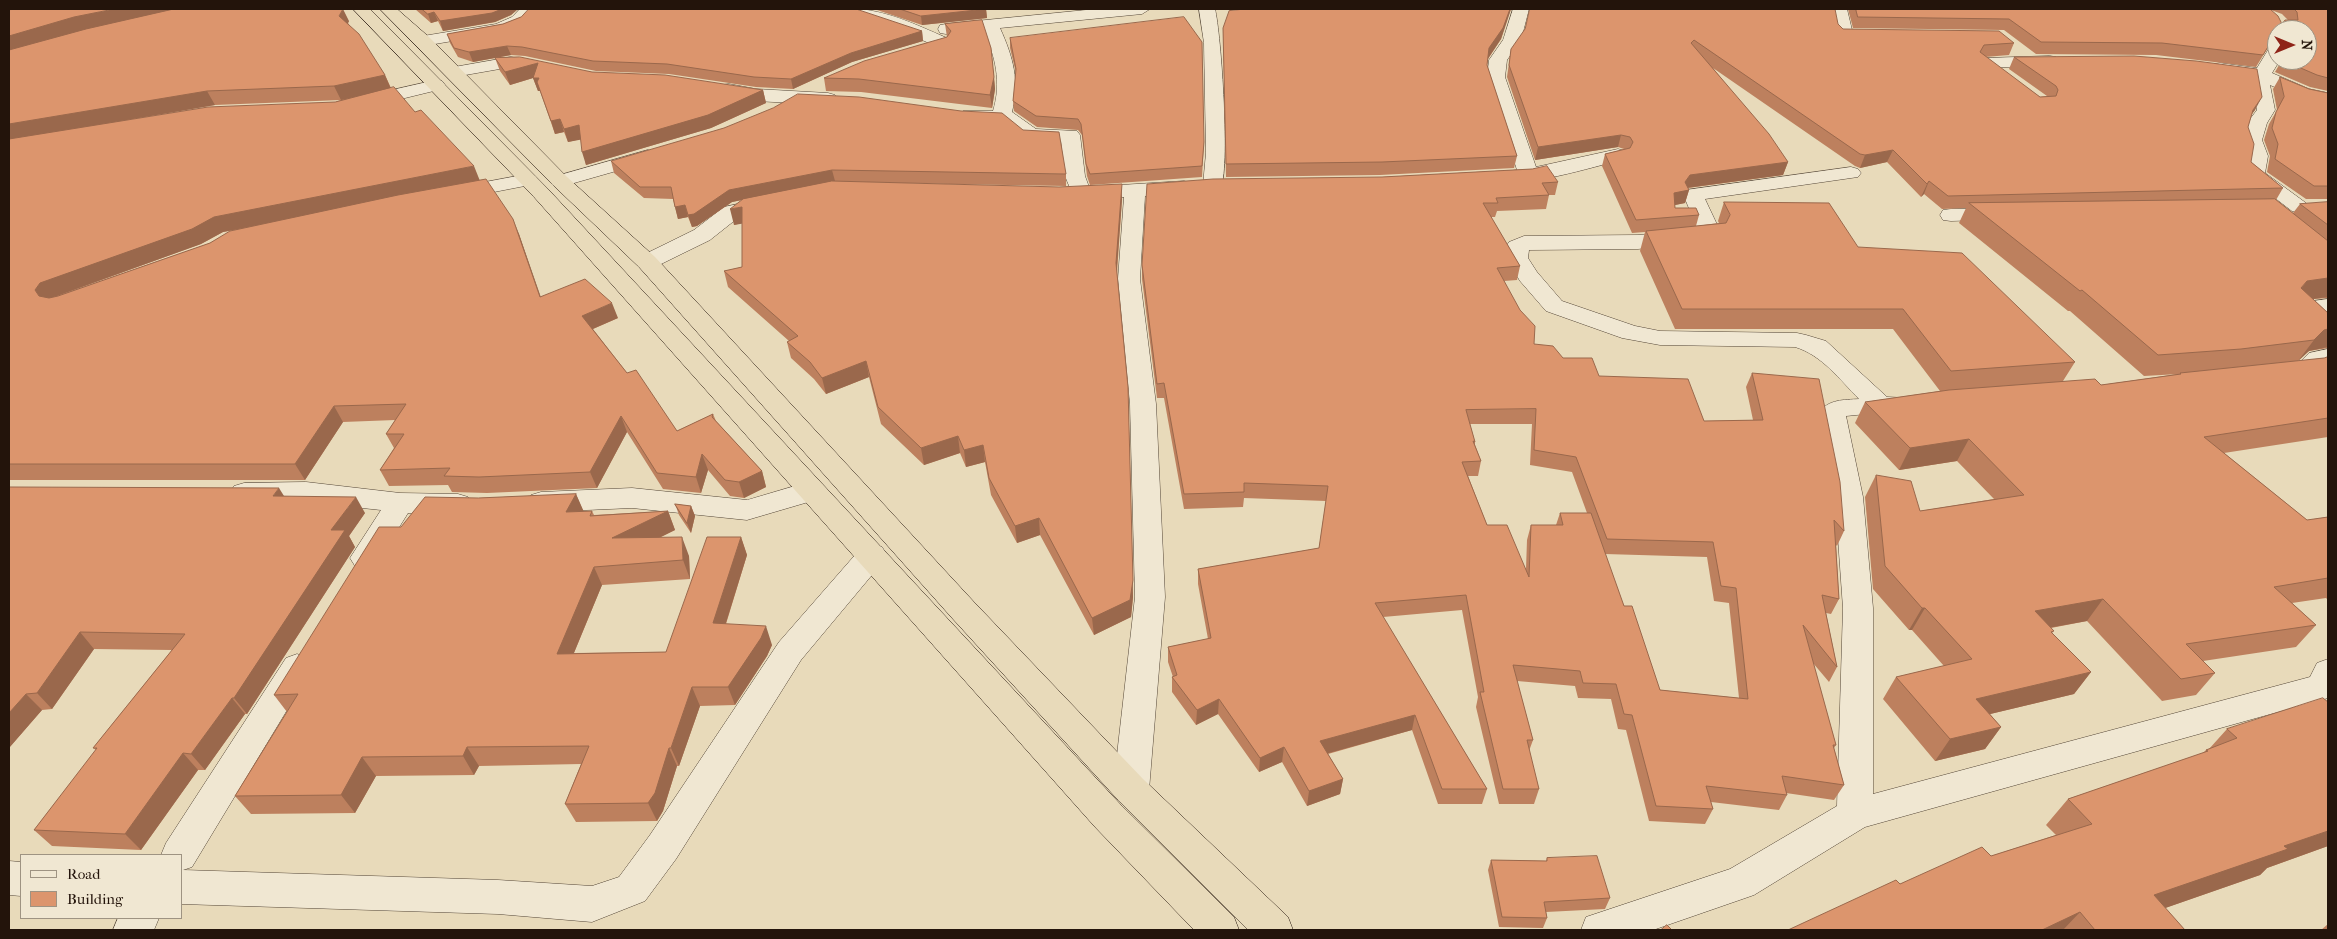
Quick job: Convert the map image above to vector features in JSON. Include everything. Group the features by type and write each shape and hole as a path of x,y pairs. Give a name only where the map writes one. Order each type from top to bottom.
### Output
{"highway":[{"path":"360,9 390,36 445,79 647,262 963,610 1131,790 1274,930"},
{"path":"388,9 423,41 445,79 528,180 1108,816 1220,930"}],"street":[{"path":"423,41 500,28 522,18 529,9"},
{"path":"852,9 920,32 938,39 942,43 896,57"},
{"path":"920,32 1142,9"},
{"path":"1060,194 1223,185 1217,162 1214,131 1212,27 1207,9"},
{"path":"1521,9 1512,40 1498,60 1496,77 1516,142 1529,175"},
{"path":"1839,9 1844,35 1892,35"},
{"path":"991,26 1004,54 1009,86 1001,117"},
{"path":"2011,46 2031,61"},
{"path":"2009,80 1985,63 2070,61"},
{"path":"351,106 511,62 547,69"},
{"path":"2201,67 2261,74 2316,98 2328,99"},
{"path":"2267,67 2261,74 2259,87 2266,110 2258,123 2252,140 2258,156 2255,175 2309,207 2272,210"},
{"path":"768,113 825,82"},
{"path":"709,86 756,95 795,99 842,100"},
{"path":"954,113 1009,117 1031,135 1070,135 1075,176 1081,194"},
{"path":"560,182 664,151"},
{"path":"1477,178 1529,175 1618,156"},
{"path":"1851,173 1693,194 1711,235 1638,242 1524,244 1517,247 1517,258 1528,276 1554,306 1631,333 1660,338 1797,340 1817,346 1831,357 1880,405"},
{"path":"432,197 528,180"},
{"path":"1131,790 1150,597 1143,404 1129,279 1135,191"},
{"path":"647,262 702,235 739,208 786,200"},
{"path":"1951,215 2019,214"},
{"path":"2328,306 2300,308 2328,333"},
{"path":"2262,376 2307,370 2318,358 2328,356"},
{"path":"1855,814 1858,608 1848,497 1832,413 1842,408 1926,402"},
{"path":"220,493 306,492 400,502 487,505"},
{"path":"516,503 632,498 747,510 812,492"},
{"path":"347,586 400,502"},
{"path":"182,887 498,897 592,904 632,889 663,847 790,651 872,555"},
{"path":"180,854 310,645"},
{"path":"1600,930 1741,883 1855,814 2322,688 2328,672"},
{"path":"132,930 139,919"}],"building":[{"path":"114,9 74,17 9,36 9,10"},
{"path":"174,9 343,9 339,16 359,34 385,75 334,86 207,91 9,124 9,50 86,29"},
{"path":"422,9 502,9 492,13 440,21 434,12 428,14"},
{"path":"529,9 856,9 922,31 851,53 791,79 754,77 667,64 593,61 522,47 507,46 469,52 454,48 447,34 503,24 521,17"},
{"path":"900,9 986,9 921,16"},
{"path":"1245,9 1510,9 1503,28 1489,48 1487,65 1517,156 1382,162 1226,164 1223,28 1229,11"},
{"path":"1530,9 1835,9 1838,24 1843,29 1999,31 2014,43 1984,45 1980,52 2040,97 2056,96 2058,90 2056,86 2014,57 2134,56 2196,61 2257,69 2262,97 2253,110 2248,127 2254,144 2251,162 2283,188 1948,196 1929,181 1927,184 1893,150 1865,155 1860,154 1694,40 1691,43 1769,134 1788,162 1690,175 1685,182 1689,190 1674,193 1675,208 1696,208 1699,215 1636,220 1605,154 1630,148 1633,142 1630,137 1621,135 1538,147 1509,65 1511,49 1525,29"},
{"path":"1856,9 2270,9 2280,20 2267,20 2267,48 2263,55 2162,43 2041,42 2009,19 1858,17"},
{"path":"2294,9 2328,9 2328,78 2305,70 2317,70 2317,20 2298,20 2297,12"},
{"path":"1184,17 1202,42 1204,142 1202,166 1090,174 1086,164 1081,124 1078,119 1036,116 1013,101 1016,69 1010,38"},
{"path":"982,20 991,48 994,77 990,95 859,79 824,78 864,61 947,37 951,31 945,24"},
{"path":"520,57 592,72 665,75 763,90 708,115 582,152 579,125 564,129 560,119 551,121 537,82 539,78 533,78 538,63 505,72 495,58"},
{"path":"2280,77 2309,89 2328,93 2328,186 2314,186 2275,159 2278,144 2272,128 2276,112 2284,97"},
{"path":"394,87 415,112 421,110 474,166 214,217 192,229 40,283 35,290 39,296 49,298 58,296 210,243 230,231 398,195 486,179 513,219 540,297 585,279 612,303 582,316 627,373 636,370 677,431 713,414 712,417 762,471 739,482 725,480 702,454 696,477 657,473 621,416 590,472 479,477 444,476 450,468 380,470 404,434 386,434 406,404 334,406 295,464 9,464 9,139 208,107 335,102"},
{"path":"798,94 859,97 961,111 1002,113 1023,130 1059,132 1066,174 832,170 729,190 694,214 688,215 685,205 675,207 671,187 640,187 611,161 724,128 773,108"},
{"path":"1547,166 1558,182 1542,183 1549,195 1496,198 1498,203 1483,203 1520,266 1497,268 1520,310 1535,326 1534,344 1553,346 1563,358 1592,358 1599,376 1688,379 1704,421 1763,420 1752,373 1819,379 1840,482 1844,531 1834,520 1839,599 1822,595 1837,667 1803,625 1836,745 1833,745 1844,785 1782,776 1787,795 1706,786 1713,809 1656,806 1632,715 1624,714 1616,684 1583,683 1580,671 1513,665 1533,740 1527,740 1539,789 1503,789 1480,692 1484,692 1466,595 1375,603 1487,789 1442,789 1415,715 1320,741 1343,779 1309,791 1284,747 1260,758 1219,699 1197,710 1172,677 1177,675 1168,647 1211,638 1198,569 1319,548 1328,486 1244,483 1244,492 1184,494 1164,383 1157,384 1142,265 1147,184 1213,179 1382,177 1532,169","holes":["1536,409 1534,450 1576,457 1607,539 1713,542 1721,586 1736,588 1748,699 1660,690 1632,606 1624,606 1591,513 1560,513 1563,525 1531,525 1529,577 1507,525 1487,525 1462,462 1481,461 1473,441 1475,442 1466,410"]},
{"path":"832,181 1059,187 1122,184 1116,263 1128,387 1133,580 1130,600 1092,618 1039,518 1015,526 989,478 983,445 964,450 958,436 921,448 878,407 866,361 822,378 810,362 787,342 798,336 724,271 742,267 742,207 730,209 743,199"},
{"path":"2275,199 2328,241 2328,278 2307,281 2301,288 2328,313 2328,329 2324,330 2314,340 2241,349 2158,355 2082,290 2080,291 1969,203"},
{"path":"1724,202 1829,203 1858,247 1962,253 2075,362 1951,371 1903,309 1682,309 1646,231 1726,223 1730,215"},
{"path":"2328,202 2328,225 2300,204"},
{"path":"2328,357 2328,418 2204,437 2307,520 2328,517 2328,578 2274,587 2316,625 2186,644 2215,673 2181,679 2103,599 2035,611 2054,631 2051,632 2091,672 1976,699 2001,727 1950,739 1896,677 1972,659 1925,608 1922,608 1885,566 1876,475 1911,481 1920,511 2024,495 1969,439 1910,448 1865,402 1949,390 2095,379 2101,385 2180,373"},
{"path":"9,487 279,488 273,496 356,497 331,530 345,530 234,698 232,698 191,754 183,753 125,834 34,830 97,748 93,748 185,634 80,632 37,693 26,694 9,713"},
{"path":"576,494 566,512 592,511 590,516 668,511 612,538 682,537 683,560 594,567 557,654 666,652 707,537 741,537 713,623 766,626 761,638 728,687 692,687 671,748 669,748 655,793 648,803 565,804 589,746 467,747 463,756 362,757 341,795 235,796 298,694 274,695 379,527 401,527 425,497 478,498"},
{"path":"675,504 691,506 687,523"},
{"path":"2323,698 2328,702 2328,831 2284,846 2288,849 2154,895 2185,930 2095,930 2080,912 2042,930 1788,930 1896,880 1900,884 1982,847 1991,856 2092,824 2068,799 2208,751 2206,750 2237,738 2227,729"},
{"path":"1597,856 1610,898 1544,902 1547,918 1502,917 1491,860 1547,861 1547,858"},
{"path":"1667,925 1672,930 1661,930"}]}
